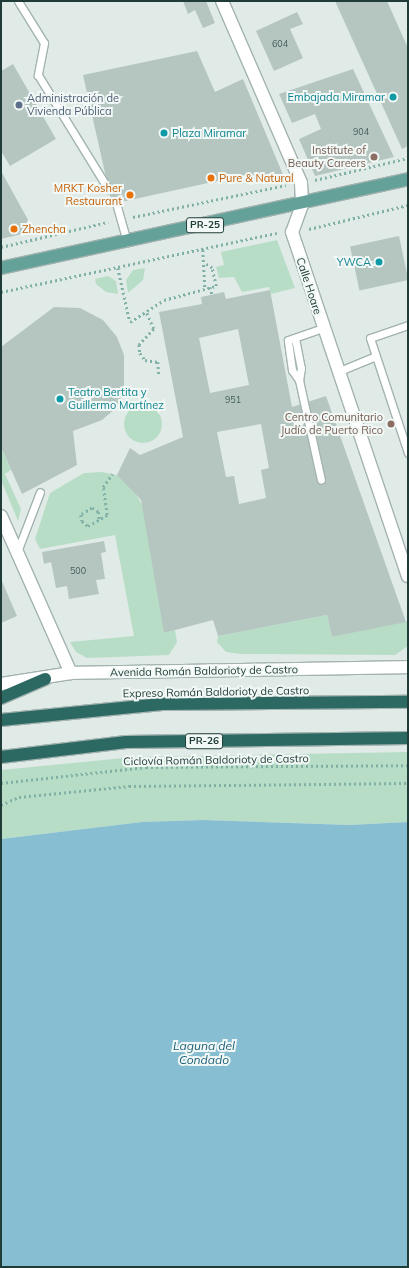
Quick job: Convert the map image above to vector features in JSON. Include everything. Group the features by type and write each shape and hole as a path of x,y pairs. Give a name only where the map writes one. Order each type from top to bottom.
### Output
{"highway":[{"path":"1,698 45,679"},
{"name":"Expreso Román Baldorioty de Castro","path":"1,720 162,704 408,702"},
{"name":"PR-26","path":"1,757 126,742 408,738"}],"main road":[{"name":"PR-25","path":"1,268 302,205 408,179"}],"street":[{"path":"222,1 301,182 302,205 293,228"},
{"name":"Calle Hoare","path":"293,228 322,328 408,576"},
{"path":"1,516 71,673"},
{"name":"Avenida Román Baldorioty de Castro","path":"1,684 45,679 71,673 408,667"}],"lane":[{"path":"18,1 44,43 38,75 108,189"},
{"path":"116,203 127,242"},
{"path":"408,325 370,338 408,453"},
{"path":"321,480 300,380 292,370 286,346 288,340 322,328"},
{"path":"337,372 376,356"},
{"path":"17,552 40,492"}],"path":[{"path":"1,247 121,219 301,182 408,158"},
{"path":"1,292 203,250 293,228 305,230 408,205"},
{"path":"118,268 130,322 147,313 164,300 216,286 212,268 206,264 203,250"},
{"path":"205,288 201,269 206,264"},
{"path":"210,287 212,294"},
{"path":"147,313 154,329 139,345 140,353 145,360 158,362 159,375"},
{"path":"99,519 98,512 92,508 81,514 82,522 88,526 107,515 104,488 112,474"},
{"name":"Ciclovía Román Baldorioty de Castro","path":"1,783 146,767 408,765"},
{"path":"1,805 19,797 129,786 408,783"}],"green space":[{"path":"277,240 295,288 271,294 269,287 242,292 234,277 219,278 216,267 224,265 221,252"},
{"path":"145,268 143,280 128,293 126,280 133,270"},
{"path":"108,276 116,281 118,294 106,292 96,284 95,279"},
{"path":"139,405 147,405 154,408 159,413 162,424 159,435 154,440 147,443 139,443 132,440 127,435 124,428 124,420 127,413 132,408"},
{"path":"1,447 11,470 5,474 21,509 18,521 1,480"},
{"path":"102,472 117,475 132,488 155,526 164,633 175,630 177,642 169,655 87,658 76,652 70,642 134,636 115,535 40,549 35,539 50,493 84,473"},
{"path":"327,615 332,637 408,621 408,646 395,655 241,654 226,652 217,642 218,636"},
{"path":"408,752 408,822 349,825 203,820 142,822 1,839 1,770 134,757"}],"water":[{"name":"Laguna del Condado","path":"203,820 349,825 408,822 408,1267 1,1267 1,839 142,822"}],"building":[{"path":"183,1 206,1 215,23 203,28 195,10 188,14"},
{"name":"Embajada Miramar","path":"335,1 387,1 408,48 408,146 402,149"},
{"path":"297,12 303,24 290,29 303,58 274,71 256,31"},
{"name":"Plaza Miramar","path":"197,51 215,92 243,79 284,177 253,183 249,174 112,204 83,75"},
{"name":"Administración de Vivienda Pública","path":"13,64 56,139 10,166 1,151 1,71"},
{"path":"353,69 394,157 315,176 299,139 321,129 315,114 292,123 279,94"},
{"path":"1,171 32,227 35,231 1,239"},
{"name":"YWCA","path":"399,236 408,280 359,290 350,246"},
{"path":"270,290 292,407 326,396 406,622 332,637 327,615 218,636 213,620 164,633 141,500 117,475 130,448 140,455 183,437 159,312 202,304 201,297 224,292 226,299","holes":["238,329 249,385 210,393 199,338","261,424 269,468 261,470 266,498 239,504 234,476 226,477 217,432"]},
{"name":"Teatro Bertita y Guillermo Martínez","path":"54,307 80,308 103,320 117,337 124,355 124,390 116,408 102,420 73,431 77,465 22,494 1,447 1,347"},
{"path":"104,541 106,552 101,553 105,579 96,580 99,594 69,599 67,586 56,588 51,562 44,564 42,552"},
{"path":"1,579 17,616 1,623"}],"place":[{"name":"Embajada Miramar","path":"393,97"},
{"name":"Administración de Vivienda Pública","path":"19,105"},
{"name":"Plaza Miramar","path":"164,133"},
{"name":"Institute of Beauty Careers","path":"374,157"},
{"name":"Pure & Natural","path":"211,178"},
{"name":"MRKT Kosher Restaurant","path":"130,195"},
{"name":"Zhencha","path":"14,229"},
{"name":"YWCA","path":"379,262"},
{"name":"Teatro Bertita y Guillermo Martínez","path":"60,399"},
{"name":"Centro Comunitario Judío de Puerto Rico","path":"391,424"}]}
